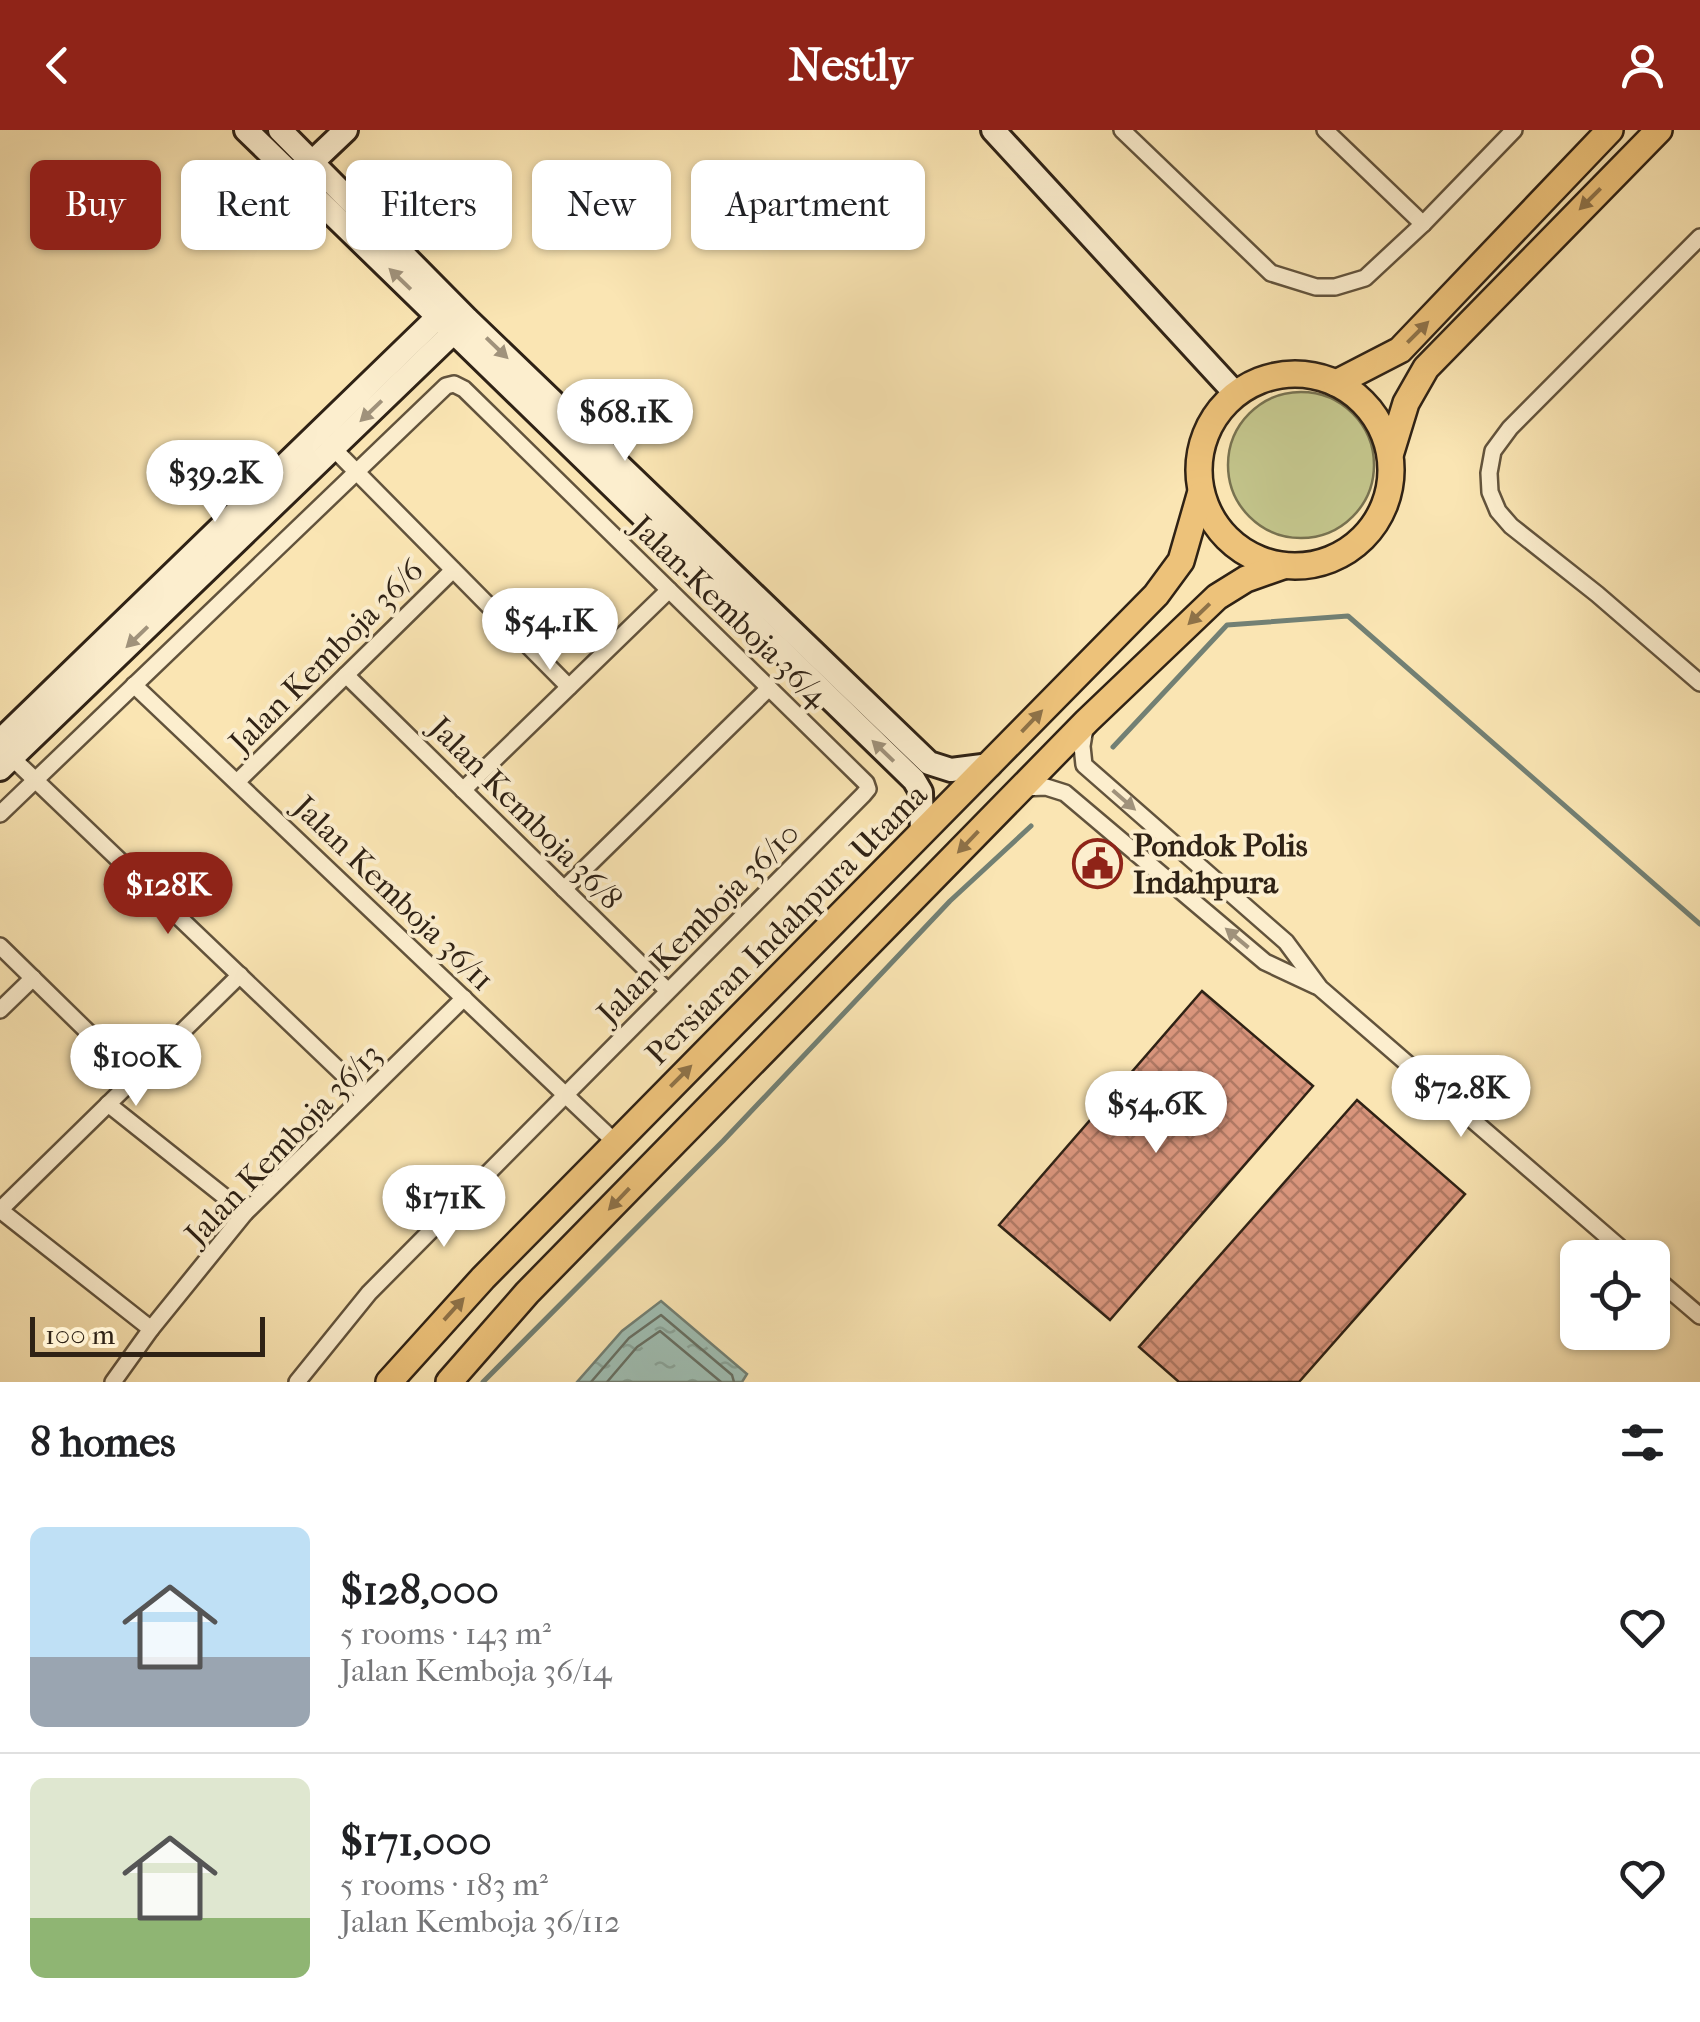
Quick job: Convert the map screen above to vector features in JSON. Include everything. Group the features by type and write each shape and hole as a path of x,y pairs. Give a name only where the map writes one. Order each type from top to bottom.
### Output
{"main road":[{"path":"246,130 290,160"},
{"path":"280,130 298,160"},
{"path":"314,160 346,130"},
{"path":"993,130 1235,393"},
{"path":"1336,382 1400,350 1610,130"},
{"path":"1390,453 1406,403 1426,368 1659,130"},
{"path":"326,192 914,780 921,792 922,833"},
{"path":"3,754 452,318"},
{"path":"452,318 929,764 951,770 990,764"},
{"path":"449,1382 527,1294 1020,788 1217,597 1246,579 1283,566 1313,565 1342,554 1365,536 1382,512 1391,483 1390,453 1380,424 1362,400 1336,382 1302,373 1267,377 1235,393 1215,413 1202,439 1197,467 1200,495 1218,529 1247,554 1283,566"},
{"name":"Persiaran Indahpura Utama","path":"389,1382 483,1278 1156,595 1180,561 1200,495"}],"street":[{"path":"1122,130 1271,272 1294,282 1335,287 1365,278 1514,130"},
{"path":"1325,130 1423,224"},
{"path":"1700,238 1510,428 1492,451 1490,492 1498,511 1511,526 1700,683"},
{"name":"Jalan Kemboja 36/4","path":"356,472 446,386 454,384 464,389 866,782 868,790"},
{"path":"326,440 568,687"},
{"path":"0,814 356,472"},
{"name":"Jalan Kemboja 36/6","path":"238,782 453,570"},
{"path":"463,790 669,590"},
{"name":"Jalan Kemboja 36/8","path":"346,675 667,990"},
{"name":"Jalan Kemboja 36/11","path":"134,684 616,1142"},
{"path":"564,889 769,688"},
{"path":"1086,721 1084,765 1286,942 1320,988 1611,1240"},
{"path":"3,754 36,780 365,1096"},
{"path":"1020,788 1046,787 1065,793 1265,962 1320,988"},
{"name":"Jalan Kemboja 36/10","path":"298,1382 370,1293 868,790"},
{"path":"0,946 134,1078"},
{"path":"152,1328 0,1210 240,975"},
{"path":"0,1010 33,978"},
{"name":"Jalan Kemboja 36/13","path":"113,1382 245,1214 464,998"},
{"path":"108,1104 245,1214"},
{"path":"1670,1290 1700,1316"}],"green space":[{"path":"1301,392 1329,397 1353,413 1369,437 1374,465 1369,493 1353,517 1329,533 1301,538 1273,533 1249,517 1233,493 1228,465 1233,437 1249,413 1273,397"}],"water":[{"path":"661,1301 747,1374 742,1382 577,1382 622,1331"}],"building":[{"name":"Pondok Polis Indahpura","path":"1097,846 1115,863 1099,879 1081,863"},
{"path":"1202,991 1313,1086 1110,1320 999,1225"},
{"path":"1357,1100 1465,1194 1299,1382 1179,1382 1139,1347"}],"waterway":[{"path":"1113,747 1227,625 1348,616 1700,924"},
{"path":"483,1382 723,1141 950,901 1031,826"}],"place":[{"name":"Pondok Polis Indahpura","path":"1098,863"}]}
